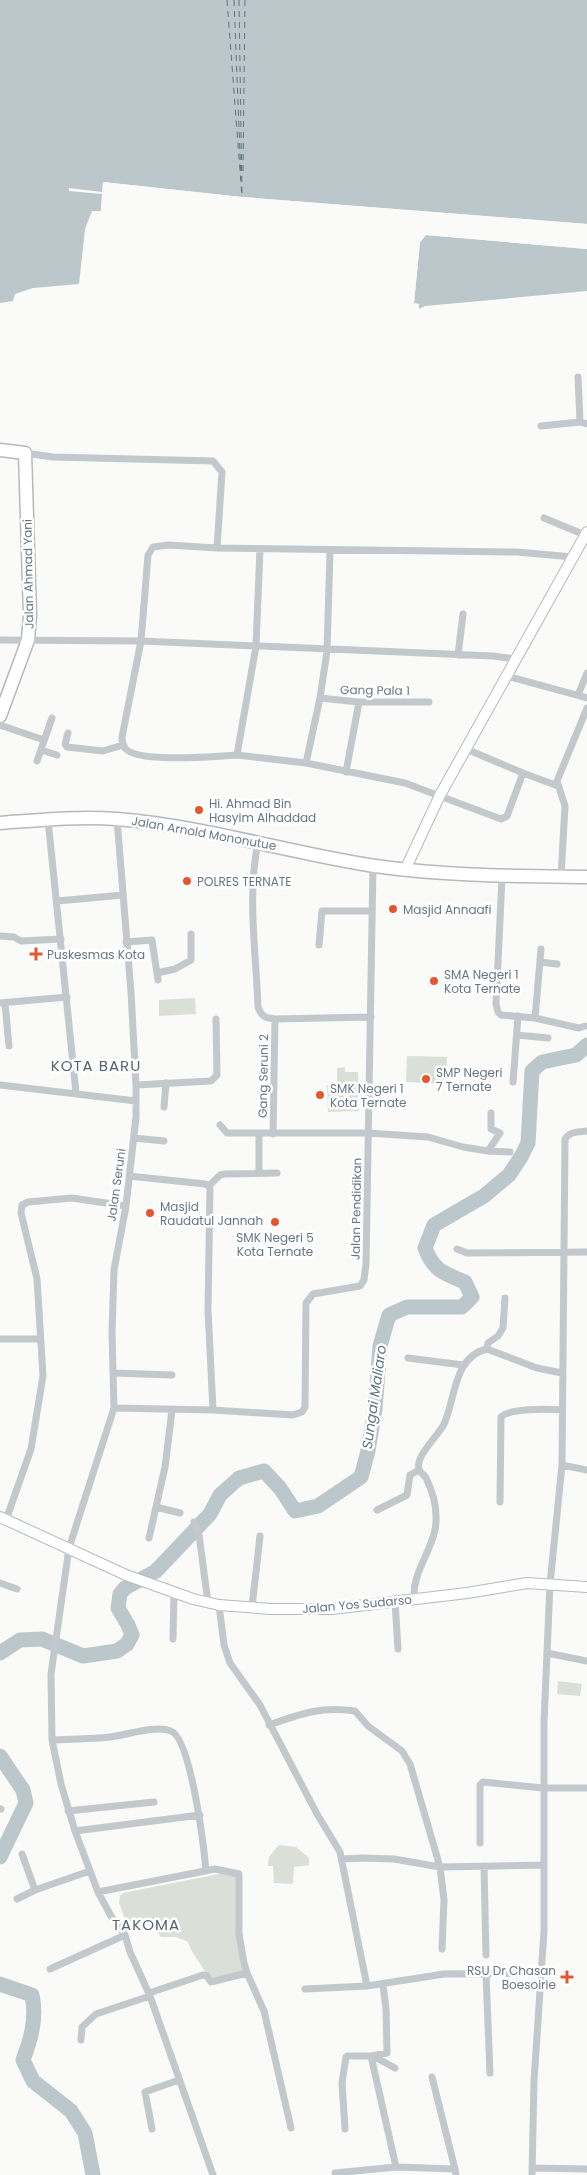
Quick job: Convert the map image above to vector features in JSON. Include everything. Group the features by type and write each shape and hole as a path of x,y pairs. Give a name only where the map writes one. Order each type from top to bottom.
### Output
{"highway":[{"path":"0,450 24,453"},
{"name":"Jalan Ahmad Yani","path":"0,716 28,640 30,615 24,453"},
{"name":"Jalan Arnold Mononutue","path":"0,823 78,818 117,819 183,827 373,866 405,870 502,877 584,877"}],"street":[{"path":"541,426 583,423 578,377"},
{"path":"24,453 53,456 213,461 222,472 217,548"},
{"path":"405,870 440,795 586,533 544,518"},
{"path":"523,773 507,816 498,818 440,795 404,784 306,764 237,755 160,758 128,751 122,737 141,641 150,550 158,546 168,545 330,551 516,552 573,557"},
{"path":"237,755 256,646 260,549"},
{"path":"306,764 320,698 327,650 330,551"},
{"path":"458,655 464,614"},
{"path":"0,640 141,641 516,659"},
{"path":"578,695 587,673"},
{"path":"507,676 587,698"},
{"name":"Gang Pala 1","path":"320,698 359,702 430,702"},
{"path":"346,772 359,702"},
{"path":"561,877 565,806 557,778 587,708"},
{"path":"37,761 52,718"},
{"path":"0,725 44,740"},
{"path":"68,733 65,744 67,747 102,751 124,745"},
{"path":"466,749 558,786"},
{"path":"41,750 57,755"},
{"name":"Jalan Seruni","path":"117,819 136,1085 134,1138 126,1206 114,1270 112,1373 114,1408 69,1548 50,1697 52,1740 68,1812 75,1831 98,1892 111,1916 125,1935 130,1952 150,1994 213,2175"},
{"path":"48,820 76,1093"},
{"path":"258,842 253,868 252,890 258,1007 262,1016 275,1019 371,1018"},
{"name":"Jalan Pendidikan","path":"114,1408 213,1410 293,1415 302,1412 305,1407 306,1308 309,1298 313,1294 356,1287 364,1280 366,1264 373,866"},
{"path":"502,877 496,1009 501,1015 535,1018 579,1028 585,1026"},
{"path":"57,900 123,895"},
{"path":"319,945 322,911 372,911"},
{"path":"126,942 152,940 158,976 191,960 191,934"},
{"path":"0,936 14,937 21,941 61,938"},
{"path":"535,1018 542,949"},
{"path":"540,962 557,964"},
{"path":"9,1046 3,1003 67,997"},
{"path":"513,1082 518,1016"},
{"name":"Gang Seruni 2","path":"273,1134 275,1019"},
{"path":"136,1085 211,1081 215,1079 217,1076 216,1020"},
{"path":"517,1035 548,1038"},
{"path":"164,1107 166,1083"},
{"path":"0,1085 136,1101"},
{"path":"488,1151 500,1133 492,1129 491,1113"},
{"path":"220,1126 227,1133 368,1133 428,1137 454,1145 488,1151 510,1152"},
{"path":"587,1131 574,1132 565,1139 566,1253 562,1373 562,1465 550,1584 547,1653 543,1788 542,1973 536,2039 532,2171 587,2169"},
{"path":"259,1173 260,1134"},
{"path":"134,1138 164,1142"},
{"path":"209,1186 220,1175 277,1173"},
{"path":"129,1176 174,1179 209,1186"},
{"path":"209,1186 208,1310 213,1410"},
{"path":"3,1519 31,1449 43,1376 37,1279 22,1217 22,1205 28,1202 72,1198 126,1206"},
{"path":"457,1250 467,1253 587,1252"},
{"path":"487,1349 488,1343 502,1331 504,1298"},
{"path":"0,1340 40,1338"},
{"path":"377,1510 407,1495 410,1475 419,1470 424,1451 440,1432 446,1421 459,1372 471,1357 487,1349 537,1368 562,1373"},
{"path":"408,1358 464,1365"},
{"path":"112,1373 172,1375"},
{"path":"149,1538 165,1467 172,1410"},
{"path":"500,1502 502,1414 520,1411 562,1410"},
{"path":"562,1465 587,1470"},
{"path":"414,1598 416,1580 432,1540 436,1522 432,1490 419,1470"},
{"path":"156,1507 180,1513"},
{"name":"Jalan Yos Sudarso","path":"3,1519 126,1575 174,1593 219,1605 298,1610 332,1609 467,1593 527,1583 587,1587"},
{"path":"194,1522 199,1535 208,1603"},
{"path":"252,1607 260,1536"},
{"path":"0,1584 17,1588"},
{"path":"173,1639 174,1593"},
{"path":"395,1601 398,1649"},
{"path":"219,1605 224,1645 230,1663 254,1696 316,1814 340,1852 367,1986"},
{"path":"547,1653 587,1661"},
{"path":"269,1725 312,1710 342,1709 355,1711 368,1726 402,1751 410,1764 440,1867 444,1900 442,1949"},
{"path":"52,1740 111,1737 161,1730 170,1731 178,1738 192,1778 200,1815 206,1871"},
{"path":"480,1844 481,1783 543,1788 587,1788"},
{"path":"68,1812 154,1802"},
{"path":"75,1831 200,1815"},
{"path":"22,1854 35,1890"},
{"path":"342,1859 394,1859 440,1867 543,1865"},
{"path":"484,1866 486,1955"},
{"path":"98,1892 220,1869 239,1874 239,1934 246,1973 264,2011 291,2128"},
{"path":"17,1899 35,1890 90,1871"},
{"path":"50,1969 125,1935"},
{"path":"81,2040 82,2027 96,2014 203,1975 207,1976 211,1982 246,1973"},
{"path":"305,1989 367,1986 434,1975 542,1973"},
{"path":"486,1974 490,2073"},
{"path":"345,2129 342,2083 346,2058 348,2056 372,2056 387,2053 386,2009 383,1984"},
{"path":"372,2056 394,2068"},
{"path":"372,2056 391,2170"},
{"path":"336,2173 424,2169 456,2172 432,2077"},
{"path":"152,2129 145,2092 179,2080"}],"shaded area":[{"path":"0,0 587,0 587,224 242,197 103,182 101,211 92,211 85,229 79,284 33,288 15,294 13,301 0,303"},
{"path":"426,235 587,249 587,291 425,306 419,309 419,304 414,303 420,242"},
{"path":"195,998 196,1014 159,1016 159,1000"},
{"path":"407,1056 447,1057 446,1084 406,1082"},
{"path":"345,1067 345,1072 358,1072 359,1111 328,1112 327,1085 337,1085 337,1068"},
{"path":"558,1681 582,1684 580,1696 557,1694"},
{"path":"279,1845 296,1847 309,1858 309,1865 294,1867 293,1884 274,1883 273,1866 268,1866 269,1857"},
{"path":"229,1872 238,1874 241,1925 248,1973 210,1979 187,1941 175,1937 161,1937 149,1919 133,1922 125,1919 119,1903 120,1896 123,1893"}],"pier":[{"path":"103,182 242,197 587,224 587,226 242,199 105,185 103,211 101,211 102,194 69,191 69,188 102,192"},
{"path":"425,233 587,246 587,249 426,235 420,242 414,303 411,303 417,241"}],"waterway":[{"name":"Sungai Maliaro","path":"0,1653 20,1640 42,1639 83,1656 117,1651 127,1644 132,1635 118,1608 120,1594 125,1588 156,1571 210,1514 220,1495 239,1478 264,1471 280,1488 295,1511 318,1506 361,1477 368,1451 375,1409 380,1346 389,1315 407,1307 462,1307 472,1297 465,1282 440,1270 428,1256 425,1248 434,1225 484,1196 509,1175 521,1157 528,1143 532,1071 542,1062 576,1055 587,1045"},
{"name":"Sungai Maliaro","path":"0,1756 23,1790 26,1803 0,1857"},
{"name":"Sungai Maliaro","path":"0,1984 32,1995 34,2012 32,2028 23,2060 33,2081 71,2111 85,2133 93,2175"}],"ferry route":[{"path":"227,0 242,197"},
{"path":"234,0 241,179"},
{"path":"239,0 242,196"},
{"path":"243,171 245,0"}],"place":[{"name":"Hi. Ahmad Bin Hasyim Alhaddad","path":"199,810"},
{"name":"POLRES TERNATE","path":"187,881"},
{"name":"Masjid Annaafi","path":"393,909"},
{"name":"Puskesmas Kota","path":"36,954"},
{"name":"SMA Negeri 1 Kota Ternate","path":"434,981"},
{"name":"SMP Negeri 7 Ternate","path":"426,1079"},
{"name":"SMK Negeri 1 Kota Ternate","path":"320,1095"},
{"name":"Masjid Raudatul Jannah","path":"150,1213"},
{"name":"SMK Negeri 5 Kota Ternate","path":"275,1222"},
{"name":"RSU Dr Chasan Boesoirie","path":"567,1977"}],"district":[{"name":"KOTA BARU","path":"96,1065"},
{"name":"TAKOMA","path":"146,1924"}]}
